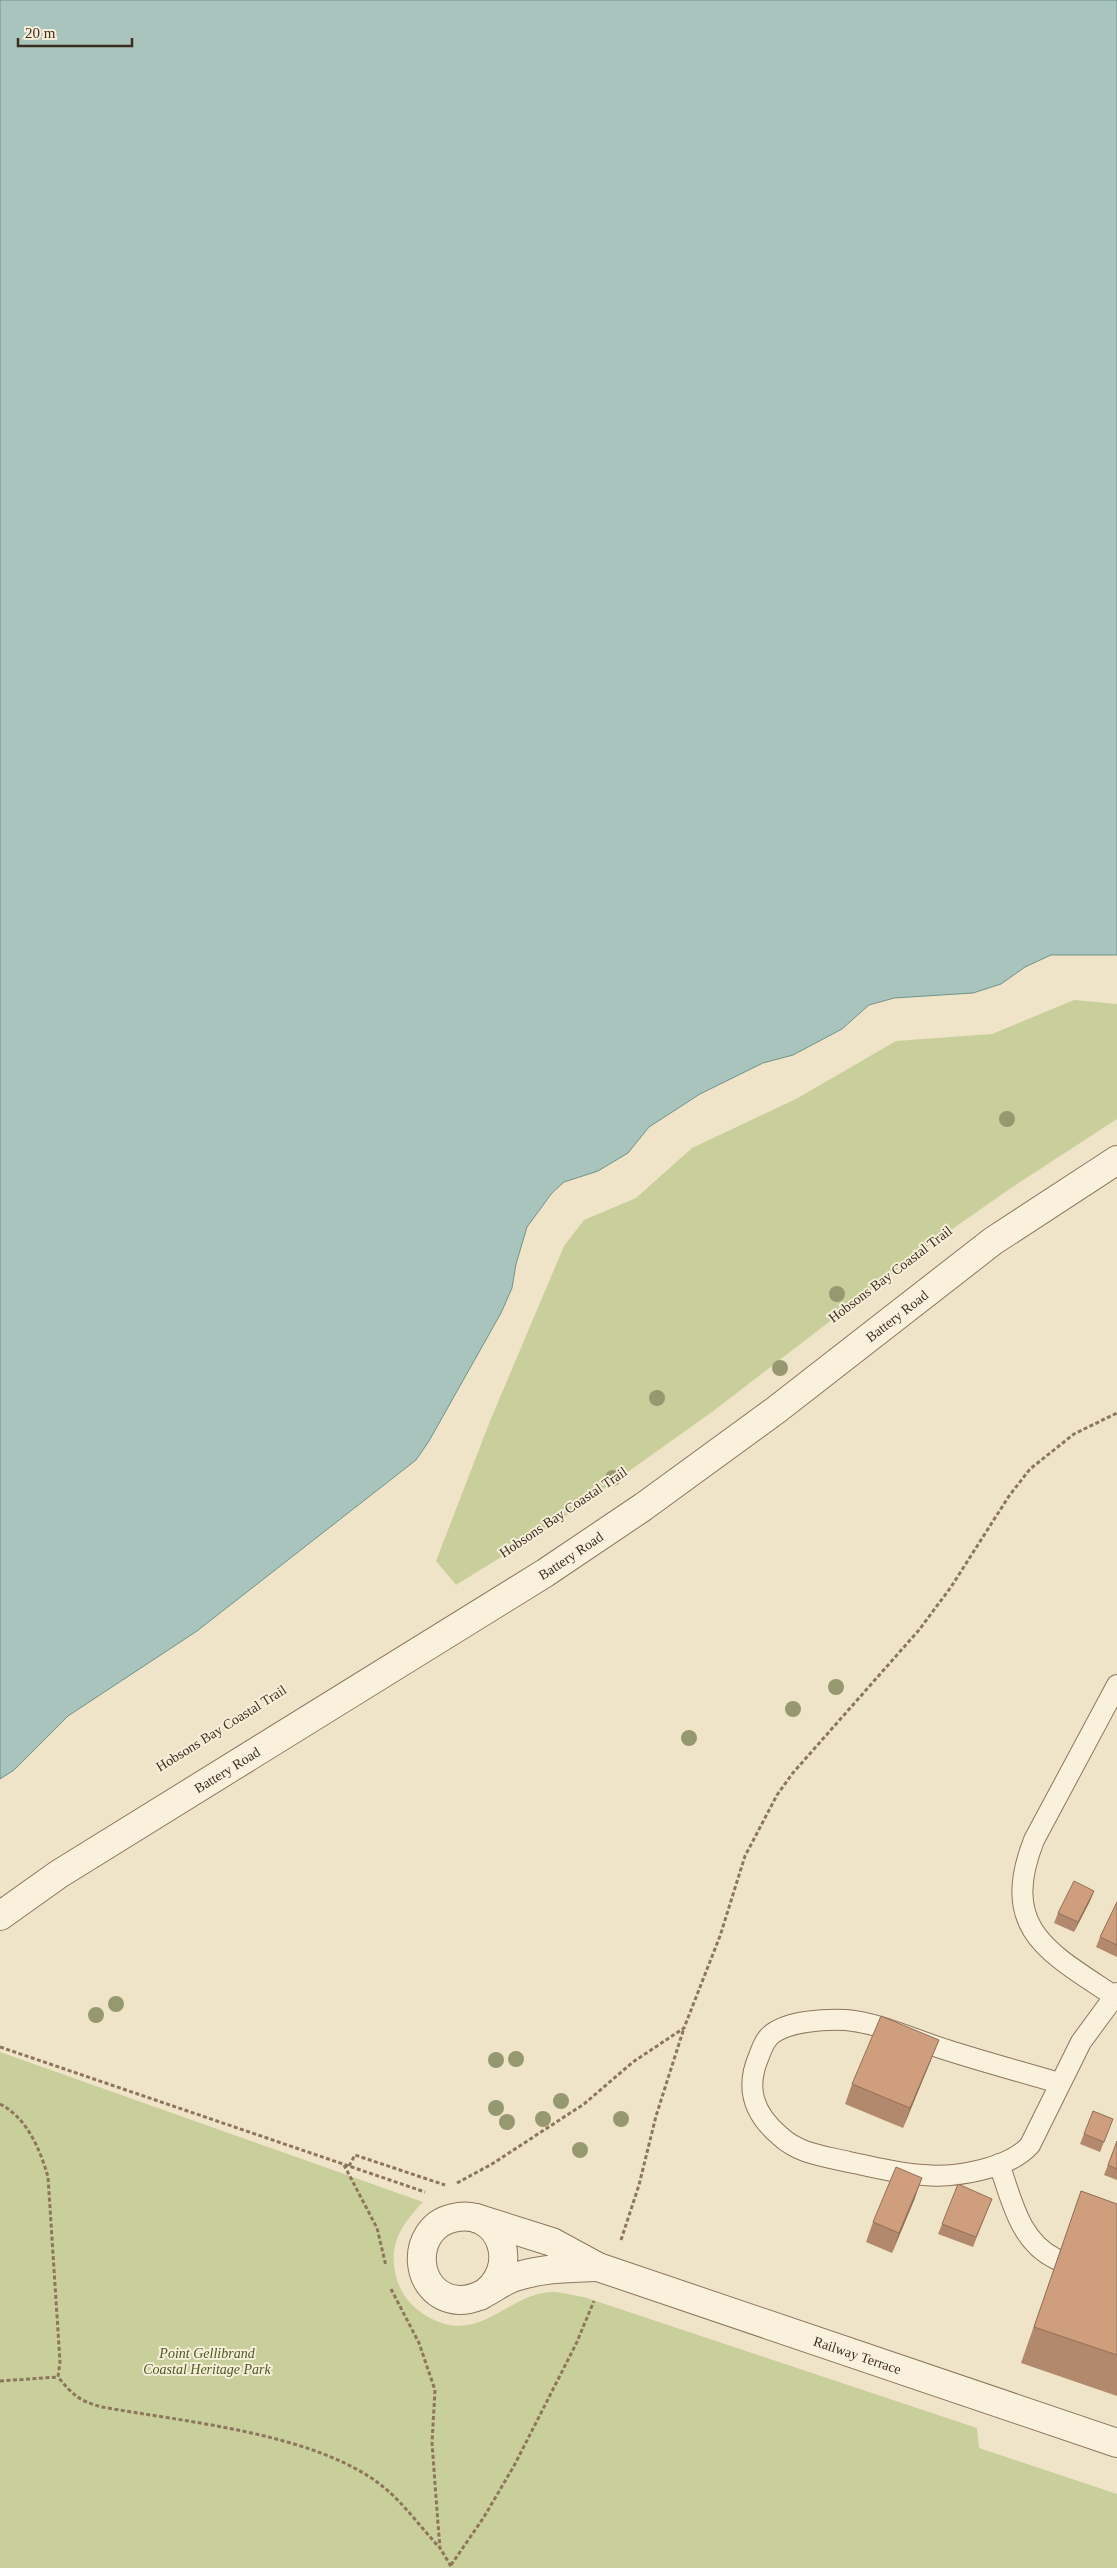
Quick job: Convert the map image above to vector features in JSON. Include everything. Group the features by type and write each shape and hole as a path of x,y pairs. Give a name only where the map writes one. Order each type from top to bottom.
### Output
{"street":[{"name":"Battery Road","path":"0,1916 60,1874 544,1573 643,1507 776,1410 993,1241 1117,1160"},
{"name":"Railway Terrace","path":"602,2268 534,2272 507,2280 480,2296 459,2300 448,2297 434,2289 424,2276 421,2255 426,2239 435,2226 465,2218 552,2242 602,2268 1117,2444"},
{"path":"465,2218 493,2229 499,2237 504,2256 503,2266 496,2284 480,2296"}],"lane":[{"path":"1059,2083 858,2022 825,2021 781,2028 769,2036 752,2074 751,2092 761,2113 773,2130 798,2150 925,2176 969,2171 999,2164 1015,2158 1030,2145 1059,2083 1090,2028 1116,1995 1054,1955 1040,1942 1027,1919 1022,1886 1024,1866 1034,1840 1117,1684"},
{"path":"999,2164 1019,2220 1030,2240 1040,2250 1056,2259"}],"path":[{"path":"0,2104 11,2110 26,2126 48,2177 60,2362 58,2377 73,2395 85,2403 270,2438 301,2446 343,2462 380,2484 391,2493 440,2548 451,2567 484,2517 515,2464 576,2344 602,2268 621,2239 639,2185 656,2116 684,2028 720,1936 745,1856 777,1795 798,1767 905,1647 935,1610 976,1552 1010,1496 1030,1469 1074,1434 1117,1413"},
{"path":"349,2166 355,2155 451,2186 492,2164 584,2104 633,2062 684,2028"},
{"path":"0,2047 435,2196 465,2218"},
{"path":"344,2165 377,2228 387,2271"},
{"path":"389,2280 396,2301 419,2342 435,2390 432,2443 440,2548"},
{"path":"0,2381 58,2377"}],"green space":[{"path":"1074,1000 1117,1004 1117,1119 1011,1188 928,1246 712,1412 556,1523 456,1585 436,1561 490,1421 564,1246 584,1220 636,1198 692,1148 796,1099 896,1041 992,1034"},
{"name":"Point Gellibrand Coastal Heritage Park","path":"0,2052 423,2202 409,2218 399,2235 395,2244 394,2265 400,2288 415,2308 444,2324 462,2326 477,2323 521,2300 537,2294 557,2292 584,2297 977,2428 979,2448 1117,2494 1117,2568 0,2568"}],"water":[{"path":"0,0 1117,0 1117,955 1051,955 1025,967 1001,984 973,993 894,998 869,1005 842,1029 793,1055 763,1063 700,1094 649,1127 628,1153 598,1171 564,1182 552,1193 527,1227 516,1264 512,1288 501,1313 429,1441 416,1460 197,1631 68,1716 14,1770 0,1779"}],"building":[{"path":"1074,1881 1094,1891 1078,1922 1058,1913"},
{"path":"1117,1902 1117,1945 1100,1937"},
{"path":"881,2016 939,2040 910,2108 852,2084"},
{"path":"1093,2111 1113,2119 1104,2142 1084,2134"},
{"path":"1117,2141 1117,2169 1108,2165"},
{"path":"896,2167 922,2178 899,2233 873,2222"},
{"path":"958,2184 992,2199 976,2237 942,2224"},
{"path":"1081,2191 1117,2204 1117,2355 1034,2327"}]}
